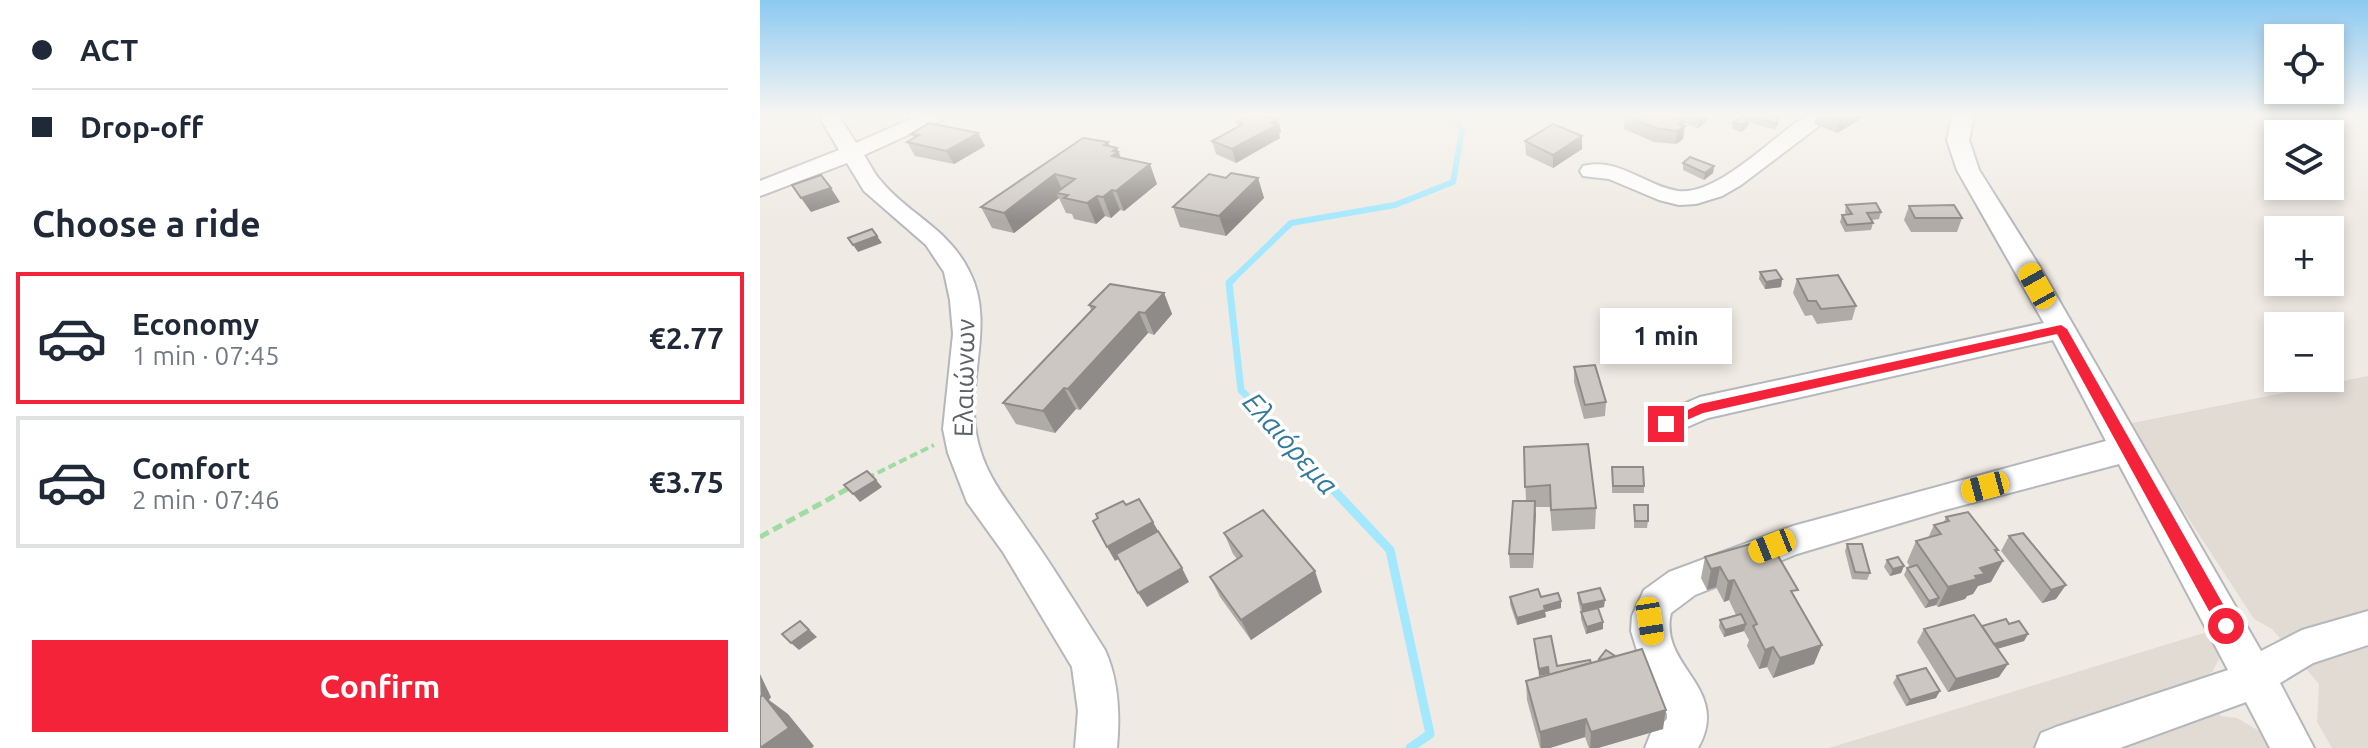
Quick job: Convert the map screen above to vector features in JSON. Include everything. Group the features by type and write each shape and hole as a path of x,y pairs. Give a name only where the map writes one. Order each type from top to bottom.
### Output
{"street":[{"path":"760,189 856,151"},
{"path":"1591,171 1608,170 1667,195 1695,198 1722,186 1772,151"},
{"path":"1962,151 1968,170 2061,329 2293,748"},
{"name":"Ελαιώνων","path":"851,153 877,191 936,240 957,272 964,300 967,334 960,433 966,462 979,492 1016,542 1091,663 1099,711 1096,748"},
{"path":"1666,424 1700,408 2061,329"},
{"path":"1666,748 1686,728 1688,715 1660,661 1650,621 1656,603 1670,588 1772,546 2106,453 2128,451"},
{"path":"2056,748 2207,699 2302,648 2368,628"}],"path":[{"path":"865,479 960,433"},
{"path":"760,537 853,486"}],"shaded area":[{"path":"2368,376 2368,748 2332,748 2317,722 2319,684 2272,629 2254,619 2127,424 2288,392 2344,392 2344,381"},
{"path":"2217,629 2222,652 2213,671 2194,684 2221,716 2237,718 2268,736 2274,748 1829,748"}],"building":[{"path":"1064,151 1113,151 1118,152 1112,156 1150,164 1116,191 1112,190 1103,197 1097,196 1087,203 1056,193 1075,179 1055,174 1004,213 981,207"},
{"path":"1690,157 1714,166 1705,173 1683,163"},
{"path":"1231,173 1258,178 1219,216 1173,207 1209,174 1226,178"},
{"path":"821,175 831,188 801,198 792,185"},
{"path":"1876,203 1881,212 1867,213 1873,223 1847,225 1842,215 1852,214 1846,205"},
{"path":"1954,205 1962,218 1915,218 1909,206"},
{"path":"872,229 877,236 853,245 848,238"},
{"path":"1776,270 1782,279 1766,282 1760,272"},
{"path":"1838,275 1856,306 1821,309 1816,301 1808,301 1797,279"},
{"path":"1110,284 1164,293 1145,313 1139,312 1068,389 1064,388 1043,411 1003,403 1095,307 1089,305"},
{"path":"1595,365 1606,402 1585,405 1574,367"},
{"path":"1588,444 1596,508 1551,510 1550,485 1525,487 1524,447"},
{"path":"1612,467 1643,467 1644,486 1613,486"},
{"path":"867,471 876,480 853,494 844,485"},
{"path":"1139,499 1153,522 1107,547 1093,521 1098,518 1096,514 1123,501 1126,505"},
{"path":"1513,501 1535,501 1533,554 1509,554"},
{"path":"1634,505 1648,505 1648,521 1635,521"},
{"path":"1263,510 1315,571 1241,620 1210,577 1242,556 1224,533"},
{"path":"1968,512 2003,561 1980,568 1985,574 1975,576 1977,579 1948,587 1916,541 1941,534 1934,525 1949,521 1946,517"},
{"path":"1158,531 1182,568 1138,593 1116,554"},
{"path":"2023,533 2066,585 2051,590 2009,536"},
{"path":"1768,539 1798,590 1791,591 1822,645 1780,658 1773,647 1765,650 1753,626 1757,624 1734,580 1728,581 1720,567 1711,569 1705,557"},
{"path":"1847,544 1862,544 1870,573 1855,572"},
{"path":"1898,557 1904,566 1893,569 1887,560"},
{"path":"1917,565 1939,598 1929,601 1907,568"},
{"path":"1600,588 1605,600 1582,605 1578,593"},
{"path":"1538,589 1541,597 1558,593 1561,601 1544,606 1545,610 1517,618 1510,597"},
{"path":"1598,608 1603,622 1587,627 1581,612"},
{"path":"1741,614 1746,624 1725,630 1720,620"},
{"path":"1974,615 2008,664 1956,679 1924,629"},
{"path":"2006,619 2009,624 2019,621 2028,634 1994,644 1982,626"},
{"path":"800,621 809,630 791,643 782,634"},
{"path":"1551,636 1557,666 1590,660 1591,663 1549,675 1548,667 1539,669 1534,639"},
{"path":"1642,649 1666,710 1591,732 1586,719 1540,732 1526,681"},
{"path":"1606,650 1615,656 1599,659"},
{"path":"1926,668 1940,691 1910,700 1897,676"},
{"path":"763,695 789,728 760,748 760,697"}],"waterway":[{"name":"Ελαιόρεμα","path":"1232,280 1291,223 1395,205 1453,182 1458,151"},
{"name":"Ελαιόρεμα","path":"1232,280 1229,283 1241,390 1331,487"},
{"name":"Ελαιόρεμα","path":"1329,485 1390,550 1430,734 1410,748"}],"route":[{"path":"1666,424 1700,408 2061,329 2226,626"}]}
